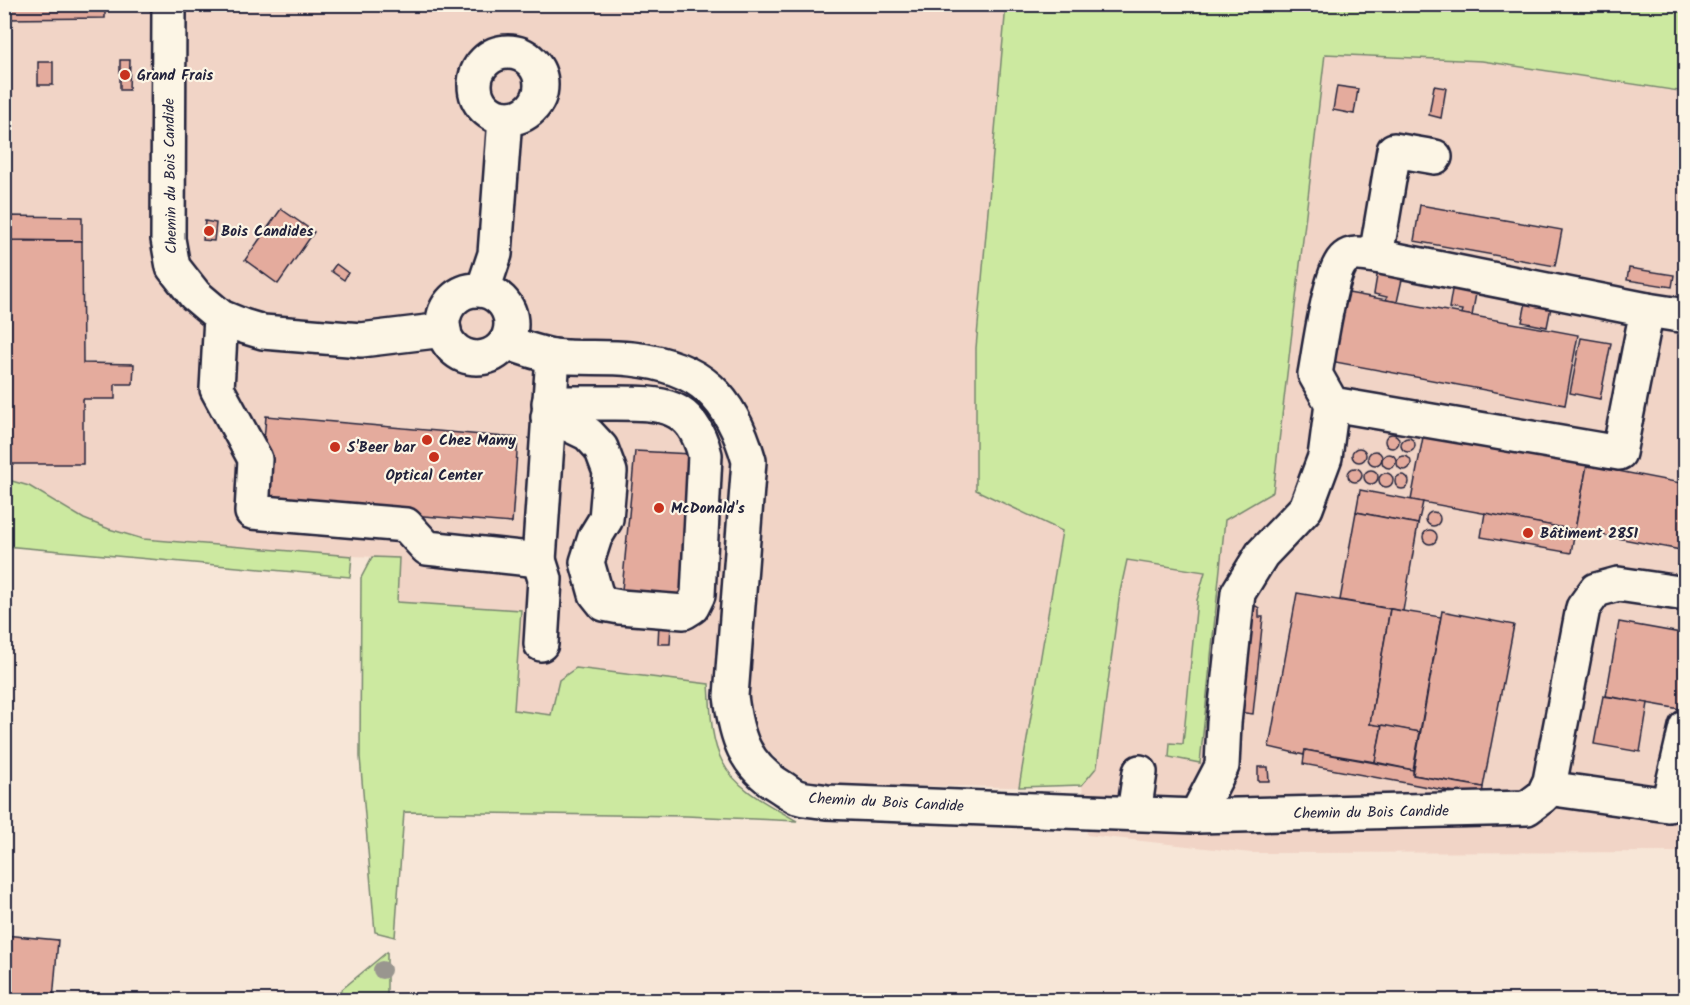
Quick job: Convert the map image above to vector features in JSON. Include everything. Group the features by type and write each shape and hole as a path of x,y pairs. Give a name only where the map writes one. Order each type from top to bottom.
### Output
{"street":[{"name":"Chemin du Bois Candide","path":"169,4 168,239 170,258 181,279 206,306 221,317 263,332 362,340 444,330"},
{"path":"483,290 495,254 505,118"},
{"path":"1376,256 1394,150 1435,157"},
{"path":"1196,816 1222,766 1224,723 1238,593 1262,554 1306,508 1325,457 1332,404 1315,374 1335,273 1345,258 1354,254 1376,256 1686,316"},
{"path":"473,290 483,290 502,300 511,320 511,332 498,351 477,358 465,356 455,350 444,330 444,319 453,300 473,290"},
{"path":"1332,404 1619,453 1647,310"},
{"path":"221,317 217,389 255,459 252,512 406,525 427,548 539,560"},
{"name":"Chemin du Bois Candide","path":"506,342 553,356 632,359 659,363 699,380 727,407 736,423 749,461 731,696 734,722 742,746 752,764 769,780 796,797 826,802 1196,816 1537,798 1668,805 1686,727"},
{"path":"541,644 545,579 539,560 553,356"},
{"path":"650,403 669,407 688,419 700,435 705,455 698,595 692,607 684,612 620,607 604,603 594,587 587,562 595,537 606,519 610,472 601,448 588,434 559,420 549,410 650,403"},
{"path":"1537,798 1550,781 1583,608 1596,591 1618,584 1686,594"},
{"path":"1134,813 1140,772"}],"shaded area":[{"path":"4,5 1006,5 976,348 976,490 1062,531 1019,787 816,785 786,768 758,742 748,689 576,668 559,680 551,715 513,710 521,610 397,602 399,558 143,539 84,519 29,486 5,479"},
{"path":"1325,54 1482,61 1685,92 1685,852 1251,853 1087,835 1082,785 1097,766 1120,592 1127,560 1218,573 1225,520 1273,492"}],"green space":[{"path":"1006,5 1685,5 1685,92 1482,61 1325,54 1273,492 1225,520 1200,763 1169,757 1170,743 1183,744 1197,600 1205,572 1127,560 1120,592 1097,767 1082,785 1019,787 1062,531 976,490 976,348"},
{"path":"5,479 29,486 84,519 143,539 352,556 350,577 5,546"},
{"path":"372,557 399,558 397,602 521,610 514,710 551,715 559,680 576,668 709,684 715,743 728,771 745,789 797,821 686,816 404,812 395,937 375,932 360,757 361,578"},
{"path":"387,952 387,1000 329,1000"}],"building":[{"path":"4,4 105,4 105,18 4,19"},
{"name":"Grand Frais","path":"120,60 130,60 129,90 120,90"},
{"path":"38,62 53,62 53,85 38,85"},
{"path":"1337,86 1358,89 1354,114 1333,110"},
{"path":"1434,86 1446,88 1441,118 1429,115"},
{"path":"1420,205 1562,230 1555,266 1414,241"},
{"path":"281,209 314,232 278,284 245,260"},
{"path":"4,216 82,217 82,241 4,240"},
{"name":"Bois Candides","path":"205,221 216,223 214,241 203,240"},
{"path":"4,241 82,241 83,363 134,364 133,384 115,384 115,399 83,399 83,464 4,464"},
{"path":"336,264 348,273 344,280 331,271"},
{"path":"1629,268 1674,275 1672,287 1627,280"},
{"path":"1378,270 1403,275 1397,302 1374,294"},
{"path":"1453,284 1477,288 1472,316 1461,314 1462,310 1449,308"},
{"path":"1343,292 1578,335 1565,405 1330,361"},
{"path":"1527,297 1552,302 1547,327 1522,322"},
{"path":"1581,338 1611,343 1600,399 1570,393"},
{"path":"266,416 518,438 512,523 259,503"},
{"path":"1392,434 1397,436 1399,441 1397,446 1392,448 1387,446 1385,441 1387,436"},
{"path":"1423,437 1587,465 1575,530 1411,500"},
{"path":"1408,438 1413,440 1415,445 1413,450 1408,452 1403,450 1401,445 1403,440"},
{"path":"1359,448 1364,450 1366,455 1364,460 1359,462 1354,460 1352,455 1354,450"},
{"path":"635,451 691,454 681,595 622,590"},
{"path":"1375,451 1380,453 1382,458 1380,463 1375,465 1370,463 1368,458 1370,453"},
{"path":"1389,454 1394,456 1396,461 1394,466 1389,468 1384,466 1382,461 1384,456"},
{"path":"1404,456 1409,458 1411,463 1409,468 1404,470 1399,468 1397,463 1399,458"},
{"path":"1587,465 1686,484 1686,551 1575,530"},
{"path":"1355,468 1360,470 1362,475 1360,480 1355,482 1350,480 1348,475 1350,470"},
{"path":"1371,470 1376,472 1378,477 1376,482 1371,484 1366,482 1364,477 1366,472"},
{"path":"1386,473 1391,475 1393,480 1391,485 1386,487 1381,485 1379,480 1381,475"},
{"path":"1402,475 1407,477 1409,482 1407,487 1402,489 1397,487 1395,482 1397,477"},
{"path":"1360,490 1423,502 1418,524 1356,512"},
{"path":"1356,512 1418,524 1403,611 1340,600"},
{"path":"1433,512 1438,514 1440,519 1438,524 1433,526 1428,524 1426,519 1428,514"},
{"name":"Bâtiment 2851","path":"1485,513 1575,530 1571,553 1481,537"},
{"path":"1430,530 1435,532 1437,537 1435,542 1430,544 1425,542 1423,537 1425,532"},
{"path":"1297,593 1390,609 1370,724 1382,725 1375,762 1305,750 1304,755 1269,747"},
{"path":"1256,606 1259,608 1259,617 1263,617 1253,714 1238,712 1251,608"},
{"path":"1390,609 1441,617 1420,732 1370,724"},
{"path":"1442,611 1514,625 1483,787 1413,775"},
{"path":"1619,622 1686,634 1686,710 1606,696"},
{"path":"659,623 671,624 670,644 658,644"},
{"path":"1603,696 1648,703 1640,752 1594,744"},
{"path":"1382,725 1420,732 1413,770 1375,762"},
{"path":"1305,750 1413,770 1413,775 1483,787 1482,797 1303,764"},
{"path":"1258,767 1268,767 1269,781 1258,781"},
{"path":"4,935 58,940 53,1000 4,1000"}],"place":[{"name":"Grand Frais","path":"125,75"},
{"name":"Bois Candides","path":"209,231"},
{"name":"Chez Mamy","path":"427,440"},
{"name":"S'Beer bar","path":"335,447"},
{"name":"Optical Center","path":"434,457"},
{"name":"McDonald's","path":"659,508"},
{"name":"Bâtiment 2851","path":"1528,533"}]}
